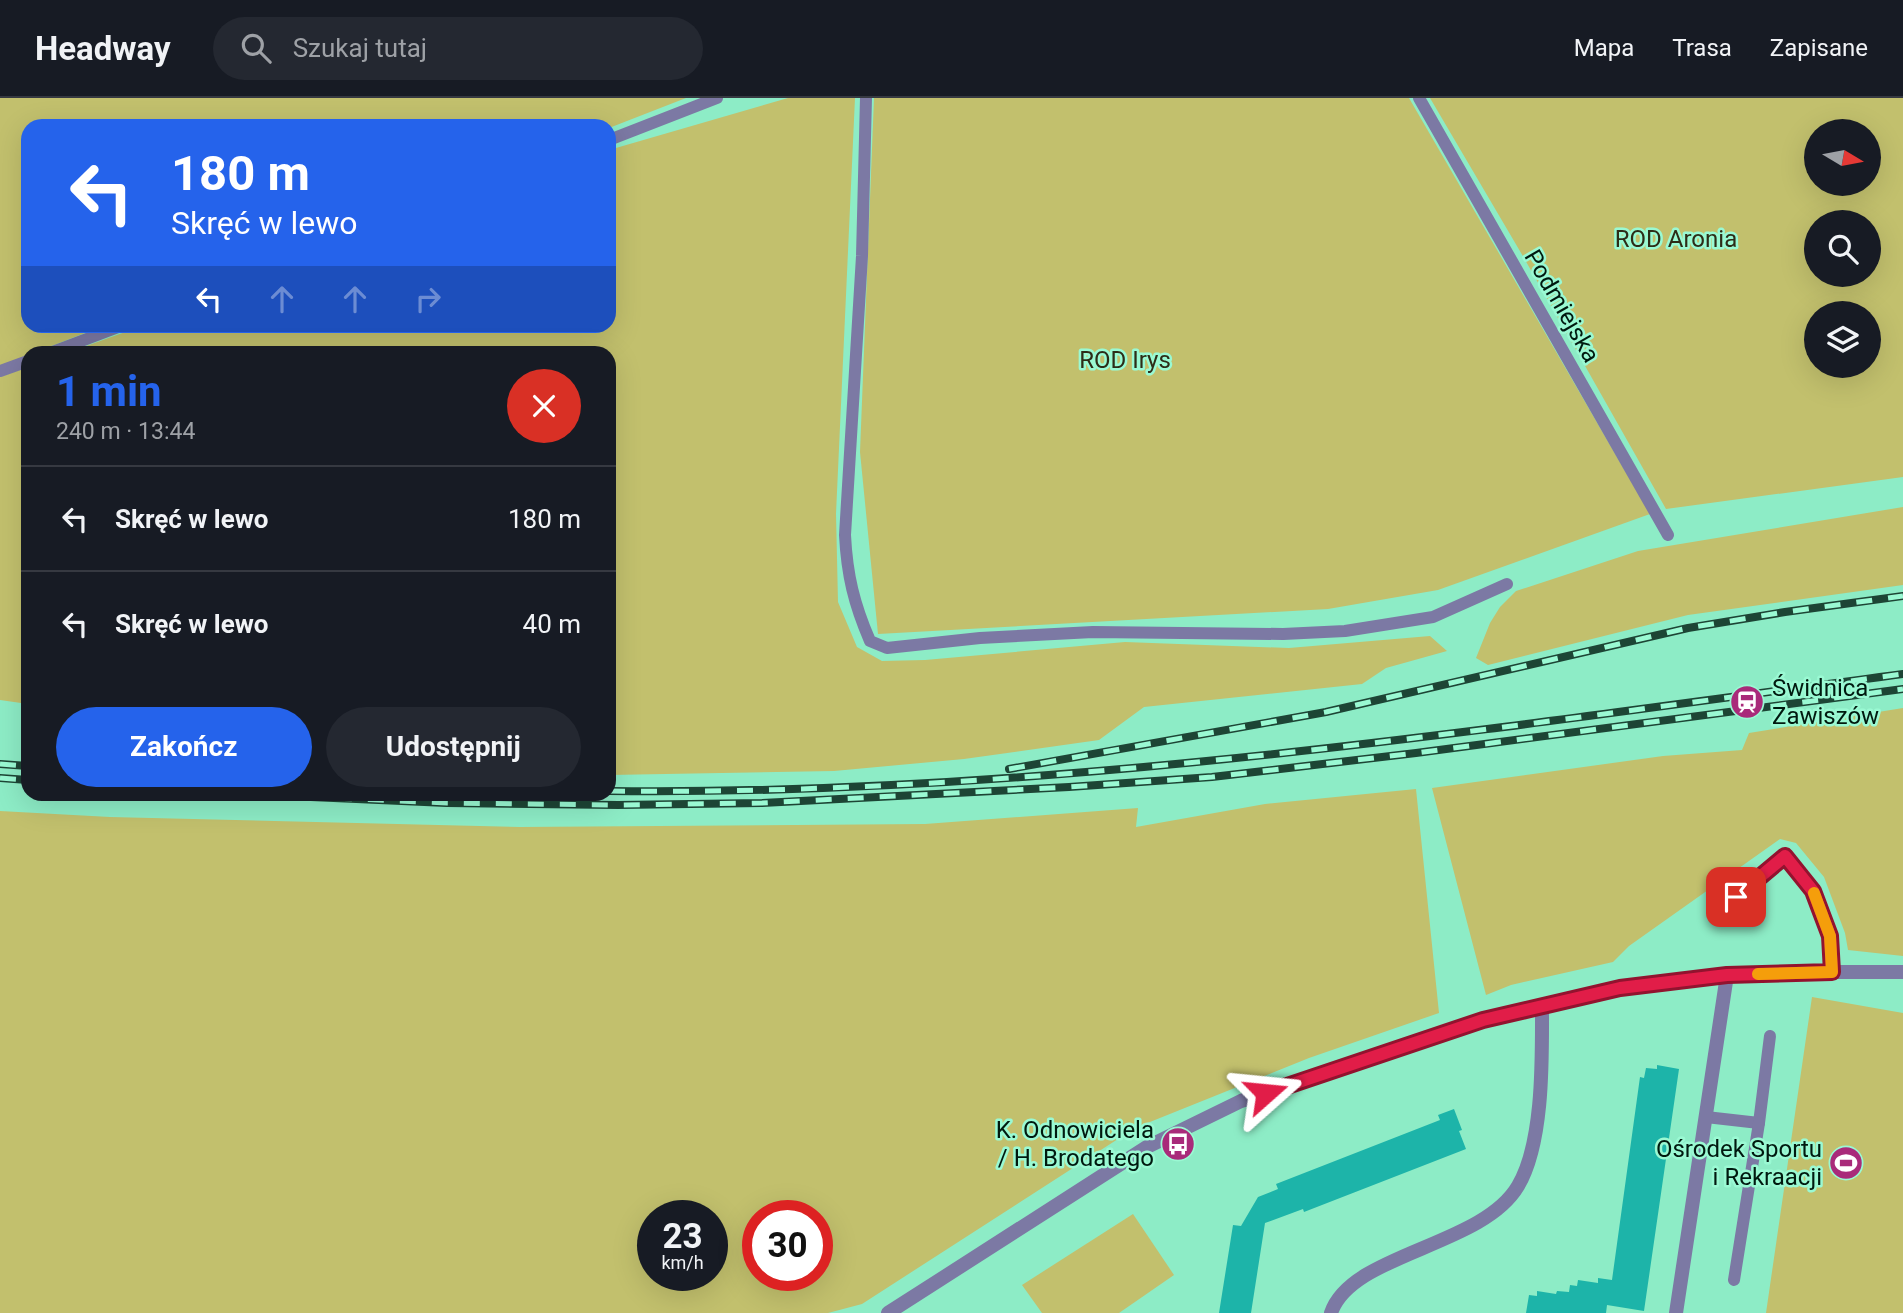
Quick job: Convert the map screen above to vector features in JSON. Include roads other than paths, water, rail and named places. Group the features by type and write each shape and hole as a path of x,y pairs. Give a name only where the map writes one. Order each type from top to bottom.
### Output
{"street":[{"path":"888,1313 1147,1147 1241,1101 1483,1020 1620,988 1727,975 1903,972"},
{"path":"1676,1313 1727,975"},
{"path":"1331,1313 1345,1292 1376,1269 1468,1229 1498,1208 1518,1186 1533,1145 1543,1068 1542,1006"}],"lane":[{"path":"616,137 717,98"},
{"path":"866,98 862,256 845,535 847,571 852,595 870,641 887,648 980,638 1093,632 1283,634 1345,631 1433,617 1507,584"},
{"name":"Podmiejska","path":"1419,98 1668,535"},
{"path":"68,346 102,333"},
{"path":"0,371 21,364"},
{"path":"1720,911 1785,856 1813,891 1830,936 1832,972"},
{"path":"1734,1280 1770,1036"},
{"path":"1706,1117 1759,1123"}],"railway":[{"path":"1009,769 1326,712 1688,628 1903,596"},
{"path":"616,791 772,790 934,783 1096,771 1419,737 1903,674"},
{"path":"401,801 618,805 762,803 1212,777 1903,689"},
{"path":"0,764 21,766"},
{"path":"0,778 21,780"}],"place":[{"name":"Świdnica Zawiszów","path":"1747,702"},
{"name":"K. Odnowiciela / H. Brodatego","path":"1178,1144"},
{"name":"Ośrodek Sportu i Rekraacji","path":"1846,1163"}],"park label":[{"name":"ROD Aronia","path":"1676,239"},
{"name":"ROD Irys","path":"1125,360"}]}
